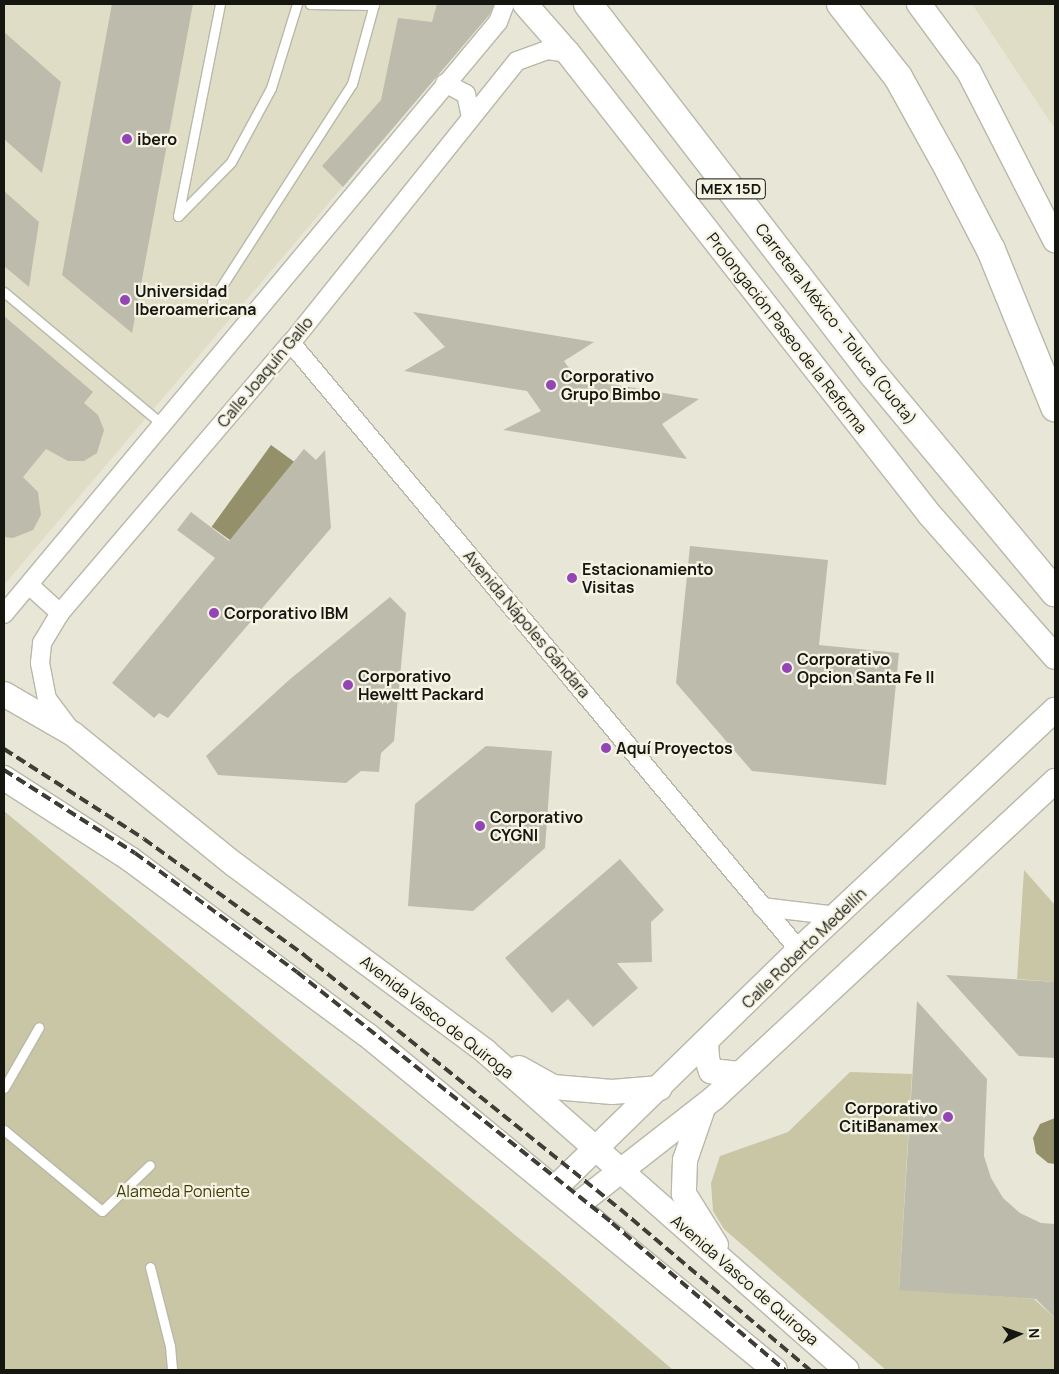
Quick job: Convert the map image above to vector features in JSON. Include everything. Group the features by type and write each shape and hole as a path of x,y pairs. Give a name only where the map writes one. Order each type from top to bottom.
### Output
{"highway":[{"name":"Carretera México - Toluca (Cuota)","path":"588,4 874,375 1055,592"},
{"path":"841,4 898,77 950,171 991,250 1055,407"}],"main road":[{"name":"Prolongación Paseo de la Reforma","path":"525,4 568,53 930,515 1055,657"},
{"path":"919,4 969,72 1046,216 1055,240"},
{"name":"Avenida Vasco de Quiroga","path":"6,700 73,734 235,865 486,1051 847,1370"},
{"name":"Calle Roberto Medellín","path":"555,1188 660,1088 799,950 838,916 1055,710"},
{"path":"4,778 130,859 366,1034 577,1205 775,1370"},
{"path":"577,1205 702,1108 1055,781"},
{"path":"706,1043 711,1071 740,1074"},
{"path":"486,1051 554,1087 612,1092 660,1088"},
{"path":"702,1108 684,1160 684,1194 730,1268"}],"street":[{"path":"4,614 498,22 505,4"},
{"name":"Calle Joaquín Gallo","path":"73,734 47,699 42,684 42,643 60,613 291,343 471,116 517,62 548,50 568,53"},
{"path":"445,84 466,94 471,116"},
{"name":"Avenida Nápoles Gándara","path":"291,343 799,950"},
{"path":"29,585 60,613"},
{"path":"762,907 838,916"}],"lane":[{"path":"220,4 178,216 231,162 271,88 297,4"},
{"path":"212,301 352,84 374,5 310,4"},
{"path":"4,292 162,424"},
{"path":"4,1088 39,1027"},
{"path":"4,1130 102,1211 150,1164"},
{"path":"150,1267 170,1346 172,1370"}],"shaded area":[{"name":"Universidad Iberoamericana","path":"4,4 498,4 4,585"},
{"path":"972,4 1055,4 1055,129"},
{"path":"271,445 294,462 235,544 212,527"},
{"path":"1055,1118 1055,1164 1048,1163 1036,1153 1033,1138 1040,1124"}],"green space":[{"name":"Alameda Poniente","path":"4,811 550,1264 673,1370 4,1370"},
{"path":"1024,870 1055,905 1055,982 1017,979"},
{"path":"850,1072 912,1074 899,1289 1034,1299 1055,1318 1055,1370 886,1370 724,1229 713,1211 711,1183 720,1156 788,1132"}],"building":[{"name":"ibero","path":"112,4 193,4 132,333 62,275"},
{"path":"437,4 494,4 490,14 343,187 322,166 381,100 398,18 432,22"},
{"path":"4,32 61,82 42,173 4,139"},
{"path":"4,191 39,222 29,287 4,266"},
{"name":"Corporativo Grupo Bimbo","path":"413,312 594,342 564,361 576,378 699,399 662,424 687,459 503,430 541,411 527,391 404,371 445,347"},
{"path":"4,316 93,392 84,403 98,415 104,430 97,453 84,461 68,461 46,449 23,477 38,492 41,515 33,530 13,538 4,537"},
{"name":"Corporativo IBM","path":"304,449 316,460 325,450 331,528 168,718 159,713 154,718 112,683 215,558 177,530 191,512 229,541"},
{"name":"Corporativo Opcion Santa Fe II","path":"690,546 828,560 819,645 899,653 886,785 752,771 676,683"},
{"name":"Corporativo Heweltt Packard","path":"390,597 406,613 394,741 381,753 379,772 361,771 346,783 218,775 206,756 289,680"},
{"name":"Corporativo CYGNI","path":"486,746 552,751 545,848 473,911 408,906 415,804"},
{"path":"620,859 664,910 651,922 652,962 617,963 638,988 593,1027 568,999 552,1013 505,958"},
{"path":"946,975 1055,982 1055,1058 1019,1056"},
{"name":"Corporativo CitiBanamex","path":"917,1001 987,1079 984,1156 991,1178 1003,1198 1020,1213 1041,1223 1055,1224 1055,1318 1036,1299 899,1290"}],"railway":[{"path":"4,749 144,839 304,955 620,1209 810,1370"},
{"path":"4,770 135,853 297,972 612,1223 785,1370"}],"place":[{"name":"ibero","path":"127,139"},
{"name":"Universidad Iberoamericana","path":"125,300"},
{"name":"Corporativo Grupo Bimbo","path":"551,385"},
{"name":"Estacionamiento Visitas","path":"572,578"},
{"name":"Corporativo IBM","path":"214,613"},
{"name":"Corporativo Opcion Santa Fe II","path":"787,668"},
{"name":"Corporativo Heweltt Packard","path":"348,685"},
{"name":"Aquí Proyectos","path":"606,748"},
{"name":"Corporativo CYGNI","path":"480,826"},
{"name":"Corporativo CitiBanamex","path":"948,1117"}]}
